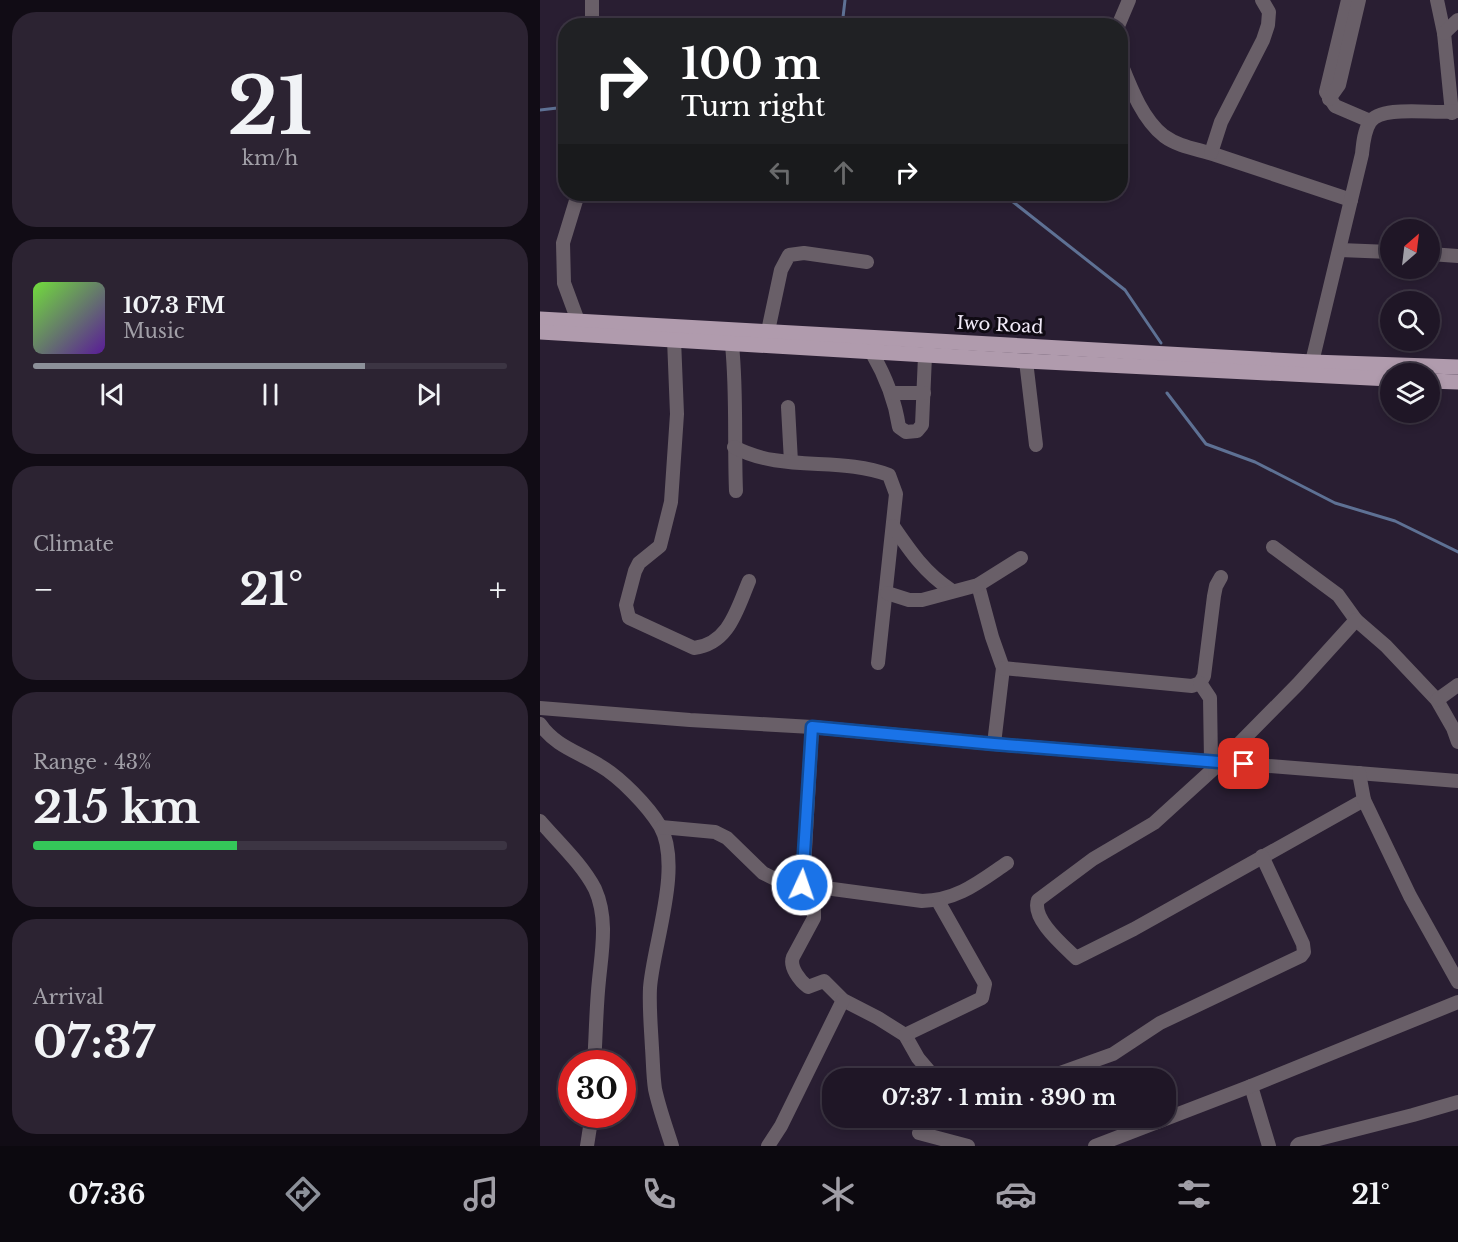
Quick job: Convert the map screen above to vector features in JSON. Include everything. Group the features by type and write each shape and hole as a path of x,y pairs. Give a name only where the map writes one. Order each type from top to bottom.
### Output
{"main road":[{"name":"Iwo Road","path":"540,319 1312,362 1458,367"},
{"name":"Iwo Road","path":"540,332 1026,362 1380,379"},
{"path":"811,349 812,333"},
{"path":"1440,381 1458,382"}],"street":[{"path":"592,0 592,18"},
{"path":"1121,18 1129,0"},
{"path":"1211,153 1221,122 1263,40 1269,12 1262,0"},
{"path":"1348,0 1326,92 1335,106 1370,121"},
{"path":"1329,99 1339,85 1359,0"},
{"path":"1312,362 1340,250 1364,137 1370,121 1380,114 1392,112 1455,112 1437,0"},
{"path":"1444,33 1458,20"},
{"path":"1128,81 1153,126 1173,142 1351,200"},
{"path":"576,201 563,243 564,283 578,321"},
{"path":"1340,250 1380,252"},
{"path":"768,331 781,270 789,255 804,253 867,262"},
{"path":"1440,255 1458,256"},
{"path":"674,339 677,414 671,502 660,546 639,563 635,571 626,605 629,618 694,648 704,647 730,627 749,581"},
{"path":"732,345 736,382 734,447 736,491"},
{"path":"872,353 885,375 899,427 906,432 917,431 922,425 926,356"},
{"path":"1026,362 1036,445"},
{"path":"891,393 924,393"},
{"path":"788,407 791,462"},
{"path":"734,447 756,457 876,470 889,475 896,494 878,663"},
{"path":"893,526 915,560 930,576 951,591"},
{"path":"1273,547 1338,595 1356,620 1386,646 1437,700 1458,742"},
{"path":"887,593 909,600 922,600 978,585 1021,558"},
{"path":"1003,668 1192,686 1200,683 1204,676 1214,596 1221,577"},
{"path":"978,585 1003,668 994,744"},
{"path":"1356,620 1298,684 1154,823 1093,859 1038,900 1037,913 1060,943 1077,958 1134,929 1364,800"},
{"path":"1200,683 1210,698 1216,761"},
{"path":"1437,700 1458,685"},
{"path":"540,708 812,727 1458,781"},
{"path":"540,724 548,736 601,766 621,782 661,827 669,864 665,905 650,990 650,1011 655,1088 672,1146"},
{"path":"812,727 802,885 814,908 814,918 793,957 791,962 793,968 808,987 824,981 843,1000 905,1035 926,1068"},
{"path":"1359,773 1364,800 1410,896 1458,982"},
{"path":"540,821 585,873 602,909 603,956 599,980 595,1050"},
{"path":"661,827 715,832 727,838 763,873 775,879 802,885 922,901 938,901 955,896 1007,863"},
{"path":"1074,1068 1113,1054 1160,1023 1301,956 1304,952 1303,944 1262,856"},
{"path":"905,1035 982,998 985,990 985,984 938,901"},
{"path":"768,1146 781,1126 843,1000"},
{"path":"1095,1146 1458,1002"},
{"path":"1251,1086 1269,1146"},
{"path":"1297,1146 1458,1102"},
{"path":"587,1146 590,1128"},
{"path":"919,1133 968,1146"}],"waterway":[{"path":"843,18 845,0"},
{"path":"540,110 558,108"},
{"path":"1012,201 1125,290 1161,343"},
{"path":"1167,393 1206,444 1255,462 1335,503 1395,521 1458,552"}],"route":[{"path":"802,885 812,727 1244,764"}]}
